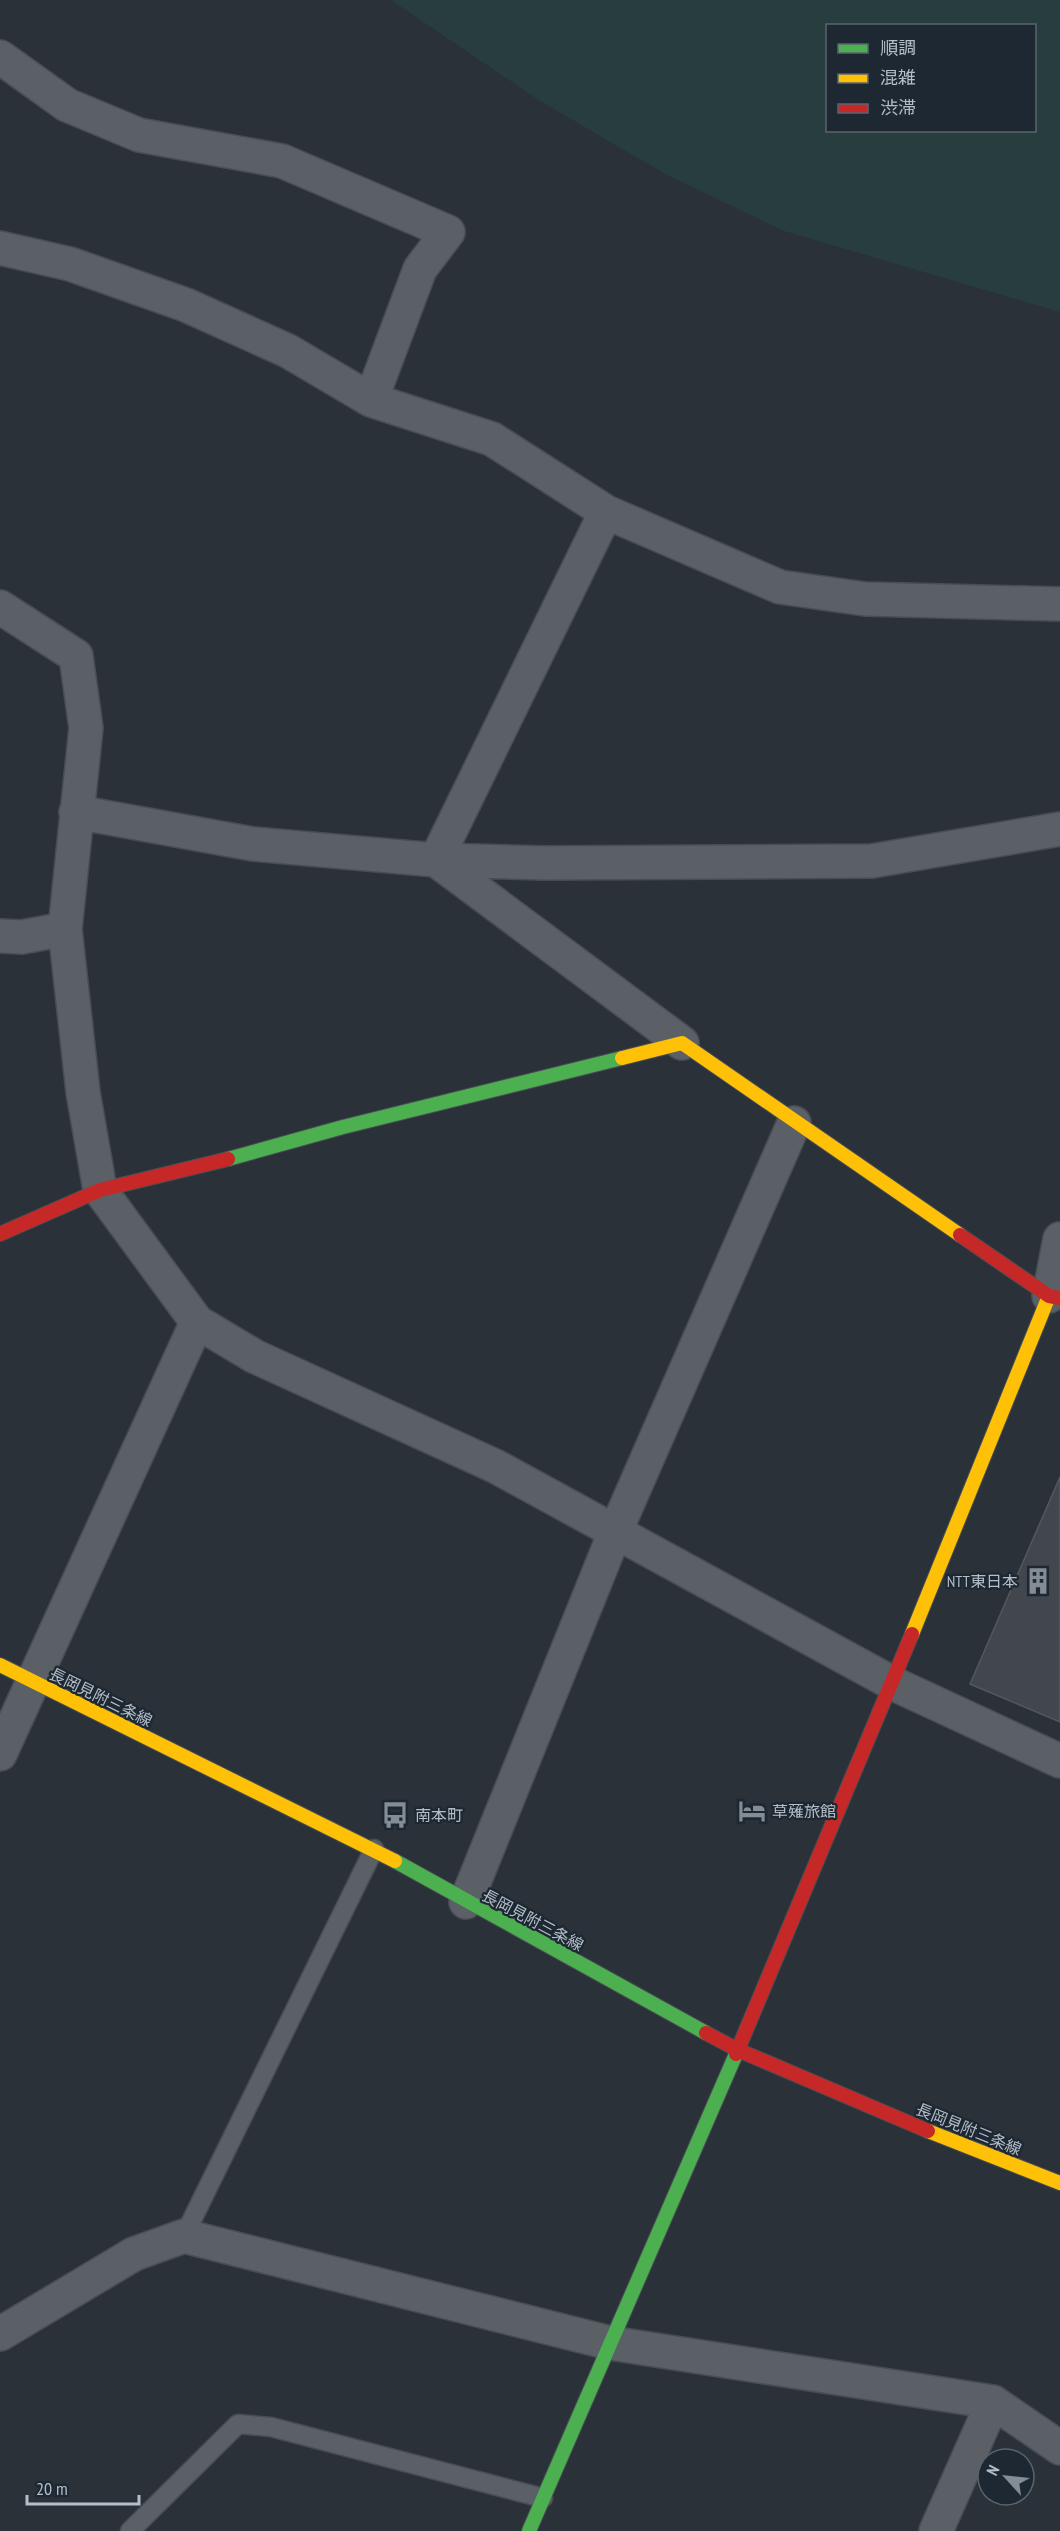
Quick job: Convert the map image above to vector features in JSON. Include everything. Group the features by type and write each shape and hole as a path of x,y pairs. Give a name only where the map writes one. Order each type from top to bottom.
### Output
{"street":[{"path":"0,57 67,105 139,135 282,161 448,231 420,269 371,400"},
{"path":"0,248 70,264 186,305 288,351 371,400 492,439 606,512 780,587 865,599 1060,604"},
{"path":"436,860 606,512"},
{"path":"0,607 76,656 86,728 65,929 83,1092 100,1190 197,1322 254,1356 495,1466 616,1530 892,1683 1060,1761"},
{"path":"76,812 253,844 436,860 544,863 872,861 1060,829"},
{"path":"436,860 682,1043 794,1123 1054,1297"},
{"path":"0,936 22,937 65,929"},
{"path":"0,1234 100,1190 208,1166 343,1127 682,1043"},
{"path":"465,1902 616,1530 794,1123"},
{"path":"529,2531 738,2050 1054,1297 1060,1239"},
{"path":"0,1754 197,1322"},
{"name":"長岡見附三条線","path":"0,1665 374,1850 738,2050 949,2140 1060,2183"},
{"path":"0,2334 134,2254 184,2236 610,2343 993,2402 1060,2448"},
{"path":"936,2531 993,2402"}],"lane":[{"path":"184,2236 374,1850"},
{"path":"130,2531 238,2424 271,2427 543,2498"}],"green space":[{"path":"391,0 1060,0 1060,312 784,231 667,175 540,101"}],"building":[{"name":"NTT東日本","path":"1060,1477 1060,1722 970,1684"}],"traffic: fast":[{"path":"228,1159 343,1127 622,1058"},
{"path":"395,1861 706,2033"},
{"path":"529,2531 736,2054"}],"traffic: slow":[{"path":"622,1058 682,1043 960,1235"},
{"path":"912,1634 1049,1296"},
{"path":"0,1665 395,1861"},
{"path":"928,2131 1060,2183"}],"traffic: jam":[{"path":"0,1234 100,1190 228,1159"},
{"path":"960,1235 1049,1296 1060,1298"},
{"path":"736,2054 912,1634"},
{"path":"706,2033 738,2050 928,2131"}],"place":[{"name":"NTT東日本","path":"1038,1581"},
{"name":"草薙旅館","path":"752,1811"},
{"name":"南本町","path":"395,1815"}]}
